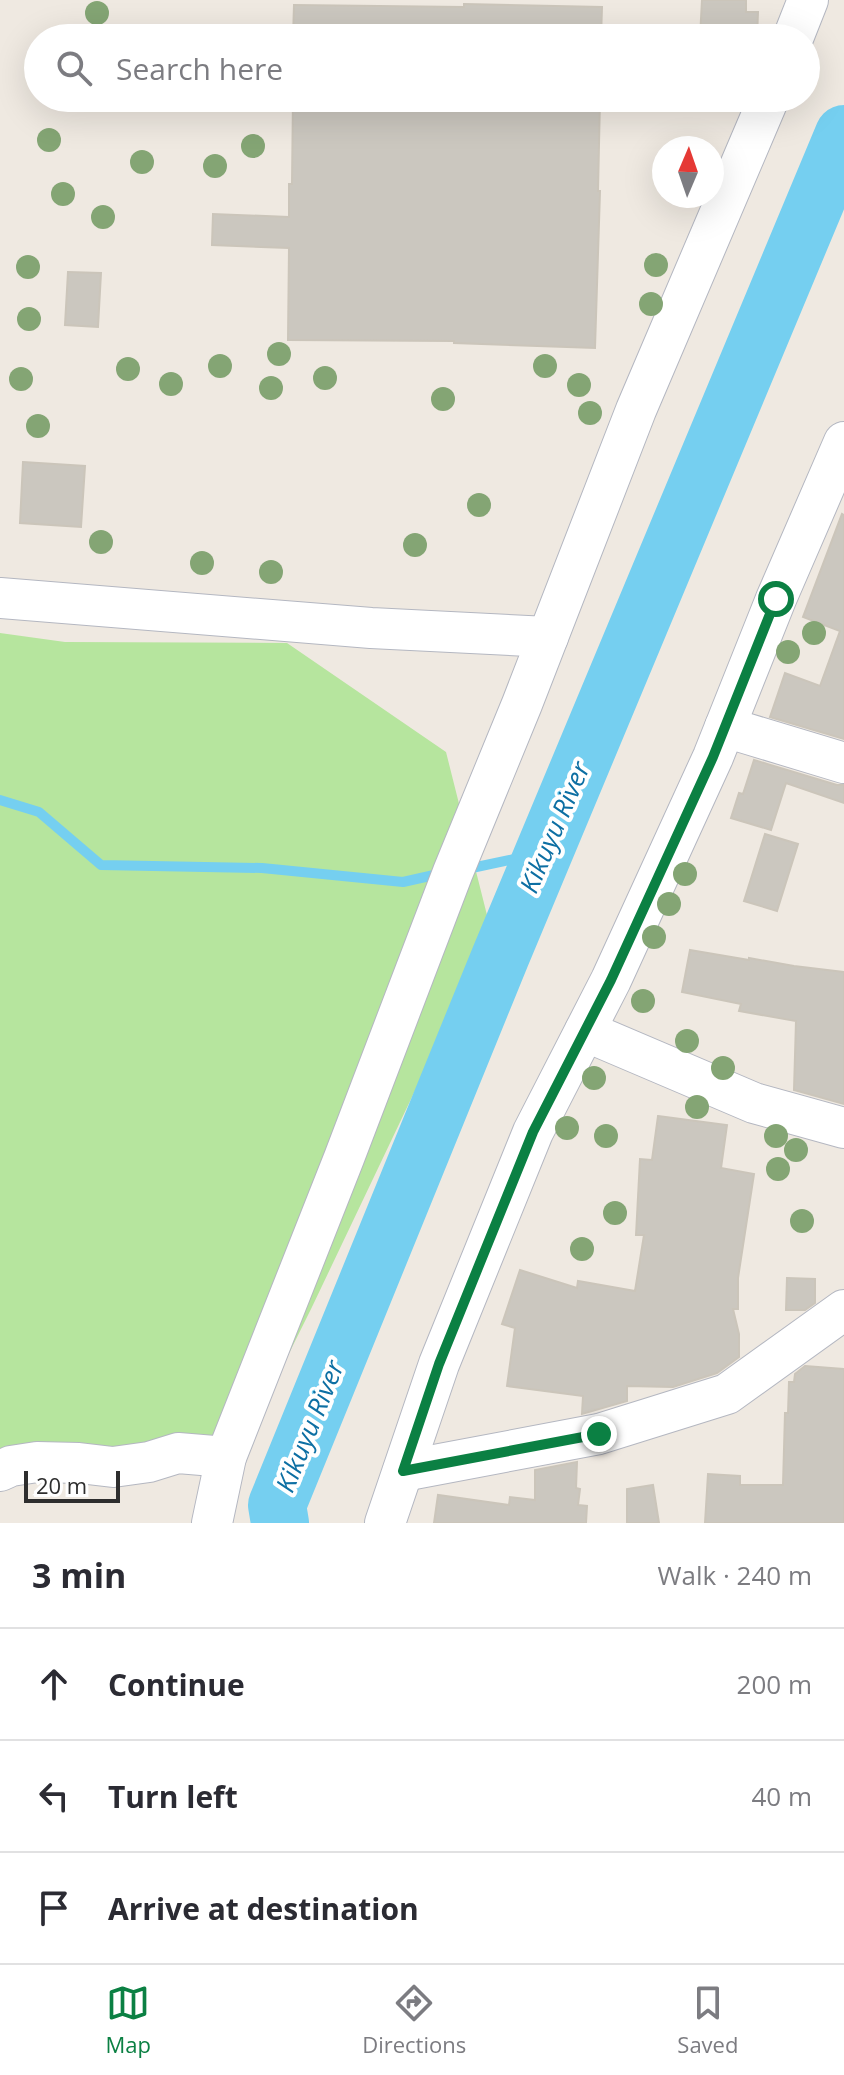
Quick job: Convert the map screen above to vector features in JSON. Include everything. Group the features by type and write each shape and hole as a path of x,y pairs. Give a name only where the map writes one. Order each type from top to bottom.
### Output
{"street":[{"path":"799,24 808,0"},
{"path":"212,1523 226,1457 453,872 636,410 763,112"},
{"path":"385,1523 439,1364 533,1132 611,980 725,727 776,599 840,463"},
{"path":"0,598 371,628 548,637"},
{"path":"725,727 844,763"},
{"path":"585,1031 754,1103 844,1128"},
{"path":"403,1471 599,1434 727,1394 844,1310"},
{"path":"0,1471 37,1462 113,1467 149,1462 178,1453 226,1457"}],"green space":[{"path":"0,633 65,642 287,643 446,752 491,931 233,1466 0,1467"}],"building":[{"path":"702,0 746,0 746,12 758,12 758,24 701,24"},
{"path":"464,4 602,7 601,24 293,24 294,5 464,7"},
{"path":"293,112 600,112 595,348 454,341 288,340 289,248 212,245 213,214 289,217 289,184 292,184"},
{"path":"68,272 101,273 98,327 65,325"},
{"path":"23,462 85,466 81,527 20,523"},
{"path":"842,514 844,739 770,717 785,673 820,686 840,631 803,617"},
{"path":"754,760 844,785 844,803 786,783 771,830 731,818"},
{"path":"765,834 798,844 777,911 744,901"},
{"path":"690,950 844,972 844,1104 794,1090 796,1021 739,1011 741,1004 682,992"},
{"path":"658,1116 727,1125 721,1168 754,1174 738,1278 738,1309 733,1309 739,1334 739,1357 717,1373 673,1387 627,1386 627,1401 582,1414 583,1396 507,1386 515,1328 502,1324 520,1270 577,1288 578,1281 635,1291 644,1235 636,1235 640,1159 652,1160"},
{"path":"787,1278 815,1279 815,1303 805,1310 786,1310"},
{"path":"805,1366 844,1369 844,1523 705,1523 708,1474 740,1476 740,1485 783,1485 789,1382 794,1382 795,1374"},
{"path":"577,1462 578,1505 587,1506 586,1523 434,1523 438,1495 509,1505 510,1497 535,1500 535,1470"},
{"path":"653,1485 659,1523 627,1523 627,1489"}],"waterway":[{"name":"Kikuyu River","path":"280,1523 277,1505 501,955 844,134"},
{"path":"0,800 39,812 101,865 262,868 403,882 443,873"},
{"path":"467,869 543,853"}],"route":[{"path":"599,1434 403,1471 439,1364 533,1132 611,980 713,757 776,599"}]}
